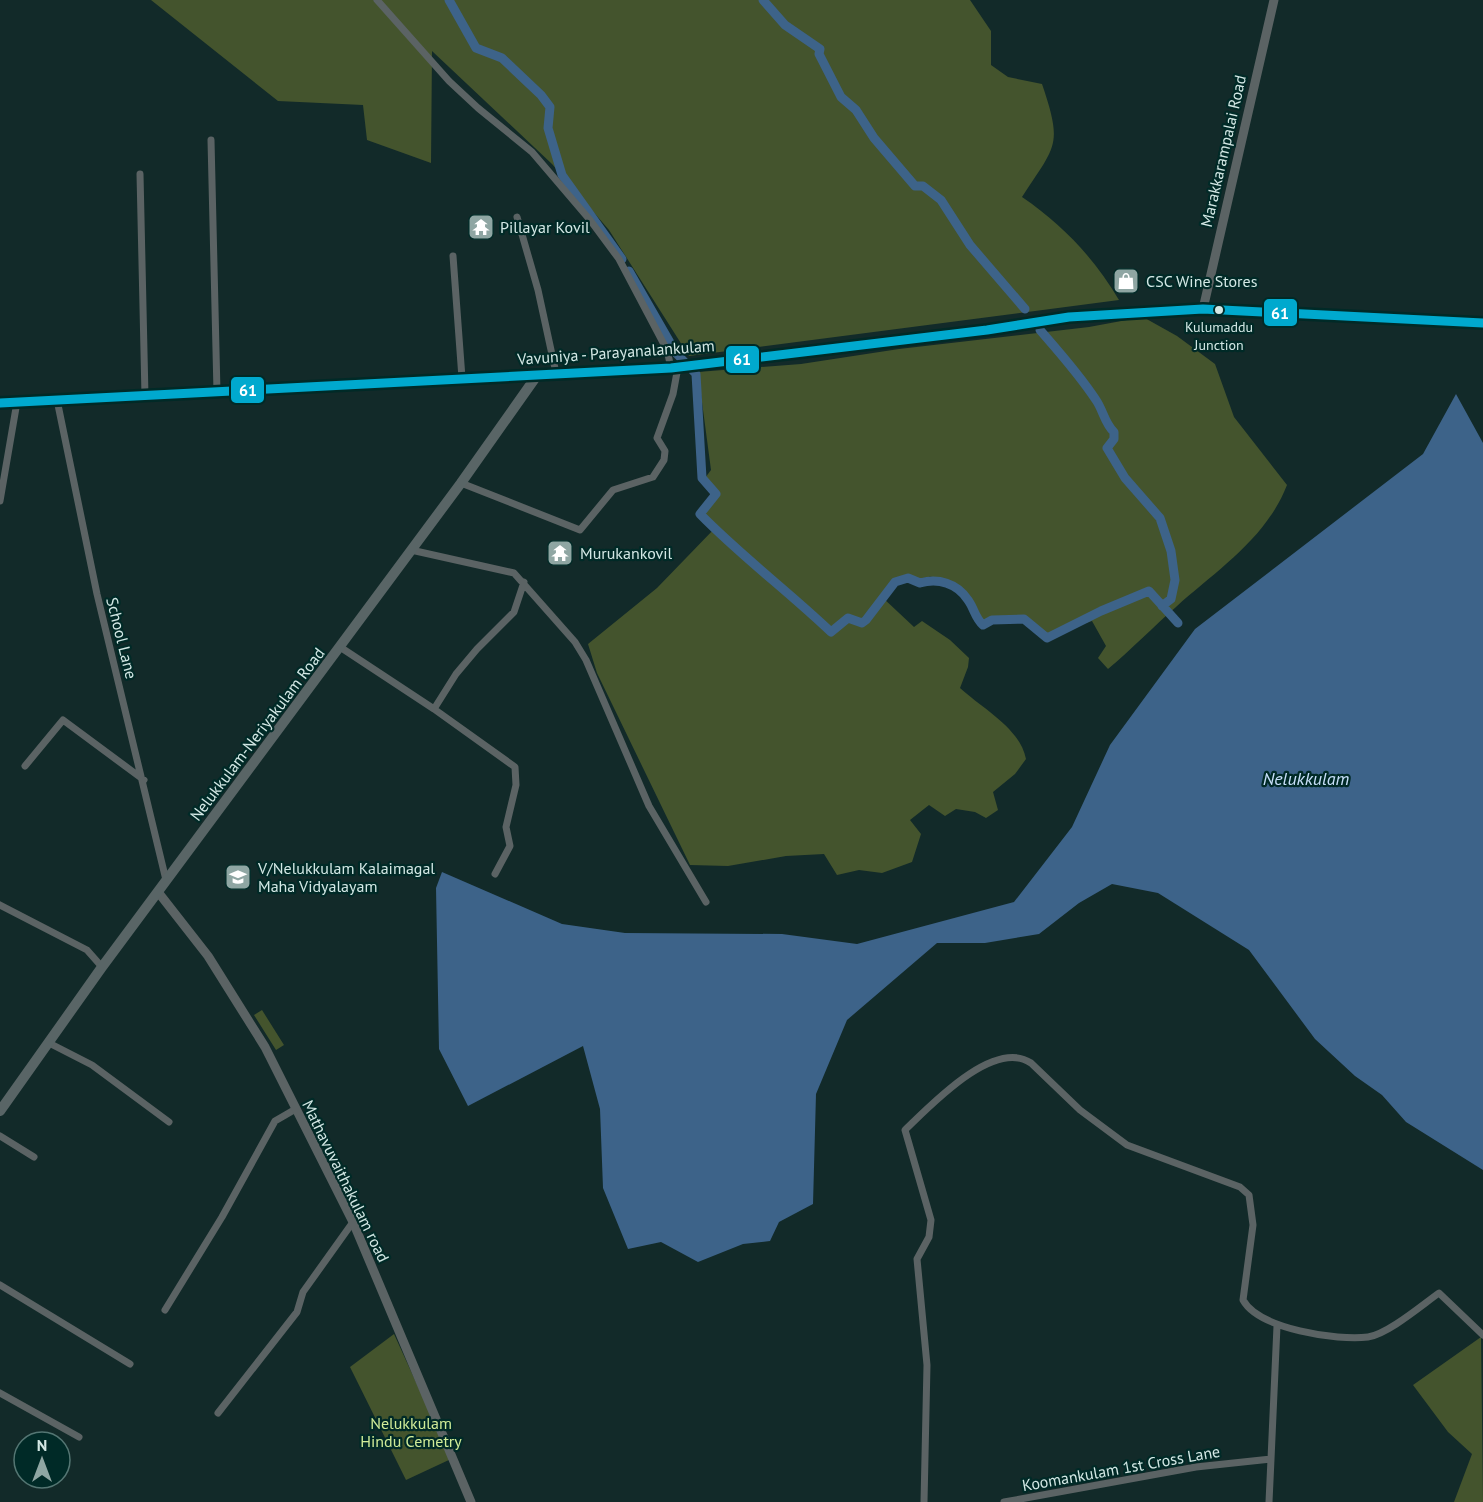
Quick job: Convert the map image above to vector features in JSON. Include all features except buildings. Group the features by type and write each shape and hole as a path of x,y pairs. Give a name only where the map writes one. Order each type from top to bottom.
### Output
{"highway":[{"name":"Vavuniya - Parayanalankulam","path":"0,404 675,368 987,330 1069,317 1203,309 1483,323"}],"main road":[{"name":"Nelukkulam-Neriyakulam Road","path":"0,1111 102,967 461,483 538,374"}],"street":[{"path":"377,0 449,81 532,152 590,220 619,259 675,368 673,394 657,438 665,451 664,459 653,477 613,490 580,530 461,483"},
{"name":"Marakkarampalai Road","path":"1203,309 1274,0"},
{"path":"212,140 217,392"},
{"path":"140,174 145,396"},
{"path":"517,217 538,290 556,373"},
{"path":"453,256 462,378"},
{"name":"School Lane","path":"57,400 97,594 144,780 166,881"},
{"path":"0,501 17,402"},
{"path":"411,550 487,565 514,573 575,642 586,660 649,806 706,902"},
{"path":"434,709 470,657 514,612 524,582"},
{"path":"340,647 434,709 515,767 516,785 506,827 510,846 495,874"},
{"path":"25,766 63,720 144,780"},
{"name":"Mathavuvaithakulam road","path":"158,892 208,956 265,1047 294,1110 353,1222 471,1502"},
{"path":"0,906 87,950 102,967"},
{"path":"49,1043 92,1065 170,1122"},
{"path":"924,1502 927,1365 917,1259 929,1237 931,1220 905,1130 938,1098 988,1062 1005,1057 1023,1058 1080,1110 1127,1145 1240,1187 1249,1195 1253,1225 1243,1300 1248,1308 1277,1326 1335,1336 1369,1337 1439,1293 1483,1335"},
{"path":"165,1310 222,1217 275,1121 294,1110"},
{"path":"0,1136 34,1157"},
{"path":"218,1413 297,1312 303,1292 353,1222"},
{"path":"0,1285 130,1364"},
{"path":"1269,1502 1277,1326"},
{"path":"0,1393 79,1437"},
{"name":"Koomankulam 1st Cross Lane","path":"1004,1502 1175,1470 1271,1459"}],"green space":[{"path":"151,0 970,0 991,31 991,65 1008,77 1042,84 1053,120 1053,144 1049,155 1022,197 1051,219 1076,243 1099,270 1119,300 689,356 609,230 552,164 432,51 431,163 367,140 363,105 278,101"},
{"path":"1143,317 1177,336 1215,364 1234,417 1287,485 1267,522 1224,566 1108,669 1098,658 1106,646 1092,621 1048,635 1024,616 997,617 984,621 957,586 941,578 927,577 918,580 894,581 882,597 914,627 922,621 950,640 969,658 960,688 1009,728 1022,748 1026,759 1015,774 993,792 998,810 986,818 975,812 956,809 945,816 929,805 910,820 921,834 912,862 882,873 859,870 837,875 824,854 786,856 728,866 690,865 597,673 588,644 657,588 716,527 704,514 719,494 705,478 711,470 698,372 801,364 899,349 1089,327"},
{"path":"262,1010 284,1045 276,1050 254,1015"},
{"name":"Nelukkulam Hindu Cemetry","path":"394,1334 451,1459 406,1480 350,1367"},
{"path":"1481,1337 1483,1502 1454,1502 1472,1454 1448,1432 1413,1385"}],"water":[{"name":"Nelukkulam","path":"1456,394 1483,443 1483,1170 1406,1122 1382,1095 1355,1076 1315,1039 1249,950 1158,893 1112,884 1079,903 1039,934 985,943 937,943 847,1020 816,1094 813,1204 779,1222 770,1241 743,1244 698,1262 661,1242 628,1249 603,1188 600,1109 583,1046 468,1106 439,1049 436,888 442,872 562,924 625,933 782,934 857,944 1014,902 1072,827 1110,745 1195,629 1423,454"}],"waterway":[{"path":"449,0 476,48 502,58 541,95 550,107 548,128 562,175 622,259"},
{"path":"763,0 785,25 820,49 819,54 841,97 856,110 874,138 915,186 923,186 941,200 970,245 1025,309"},
{"path":"629,271 676,353 696,374 702,478 716,494 700,514 831,632 848,618 862,623 895,582 908,578 920,583 934,581 947,583 958,589 964,594 983,625 992,620 1024,619 1047,638 1101,611 1149,591 1178,623"},
{"path":"1040,330 1076,372 1096,400 1114,432 1114,439 1107,448 1125,478 1160,518 1171,551 1175,580 1171,599 1162,606"}],"transit line":[{"name":"61","path":"0,403 671,368 987,330 1069,317 1203,309 1483,323"}],"place":[{"name":"Pillayar Kovil","path":"481,227"},
{"name":"CSC Wine Stores","path":"1126,281"},
{"name":"Kulumaddu Junction","path":"1219,310"},
{"name":"Murukankovil","path":"560,553"},
{"name":"V/Nelukkulam Kalaimagal Maha Vidyalayam","path":"238,877"}]}
